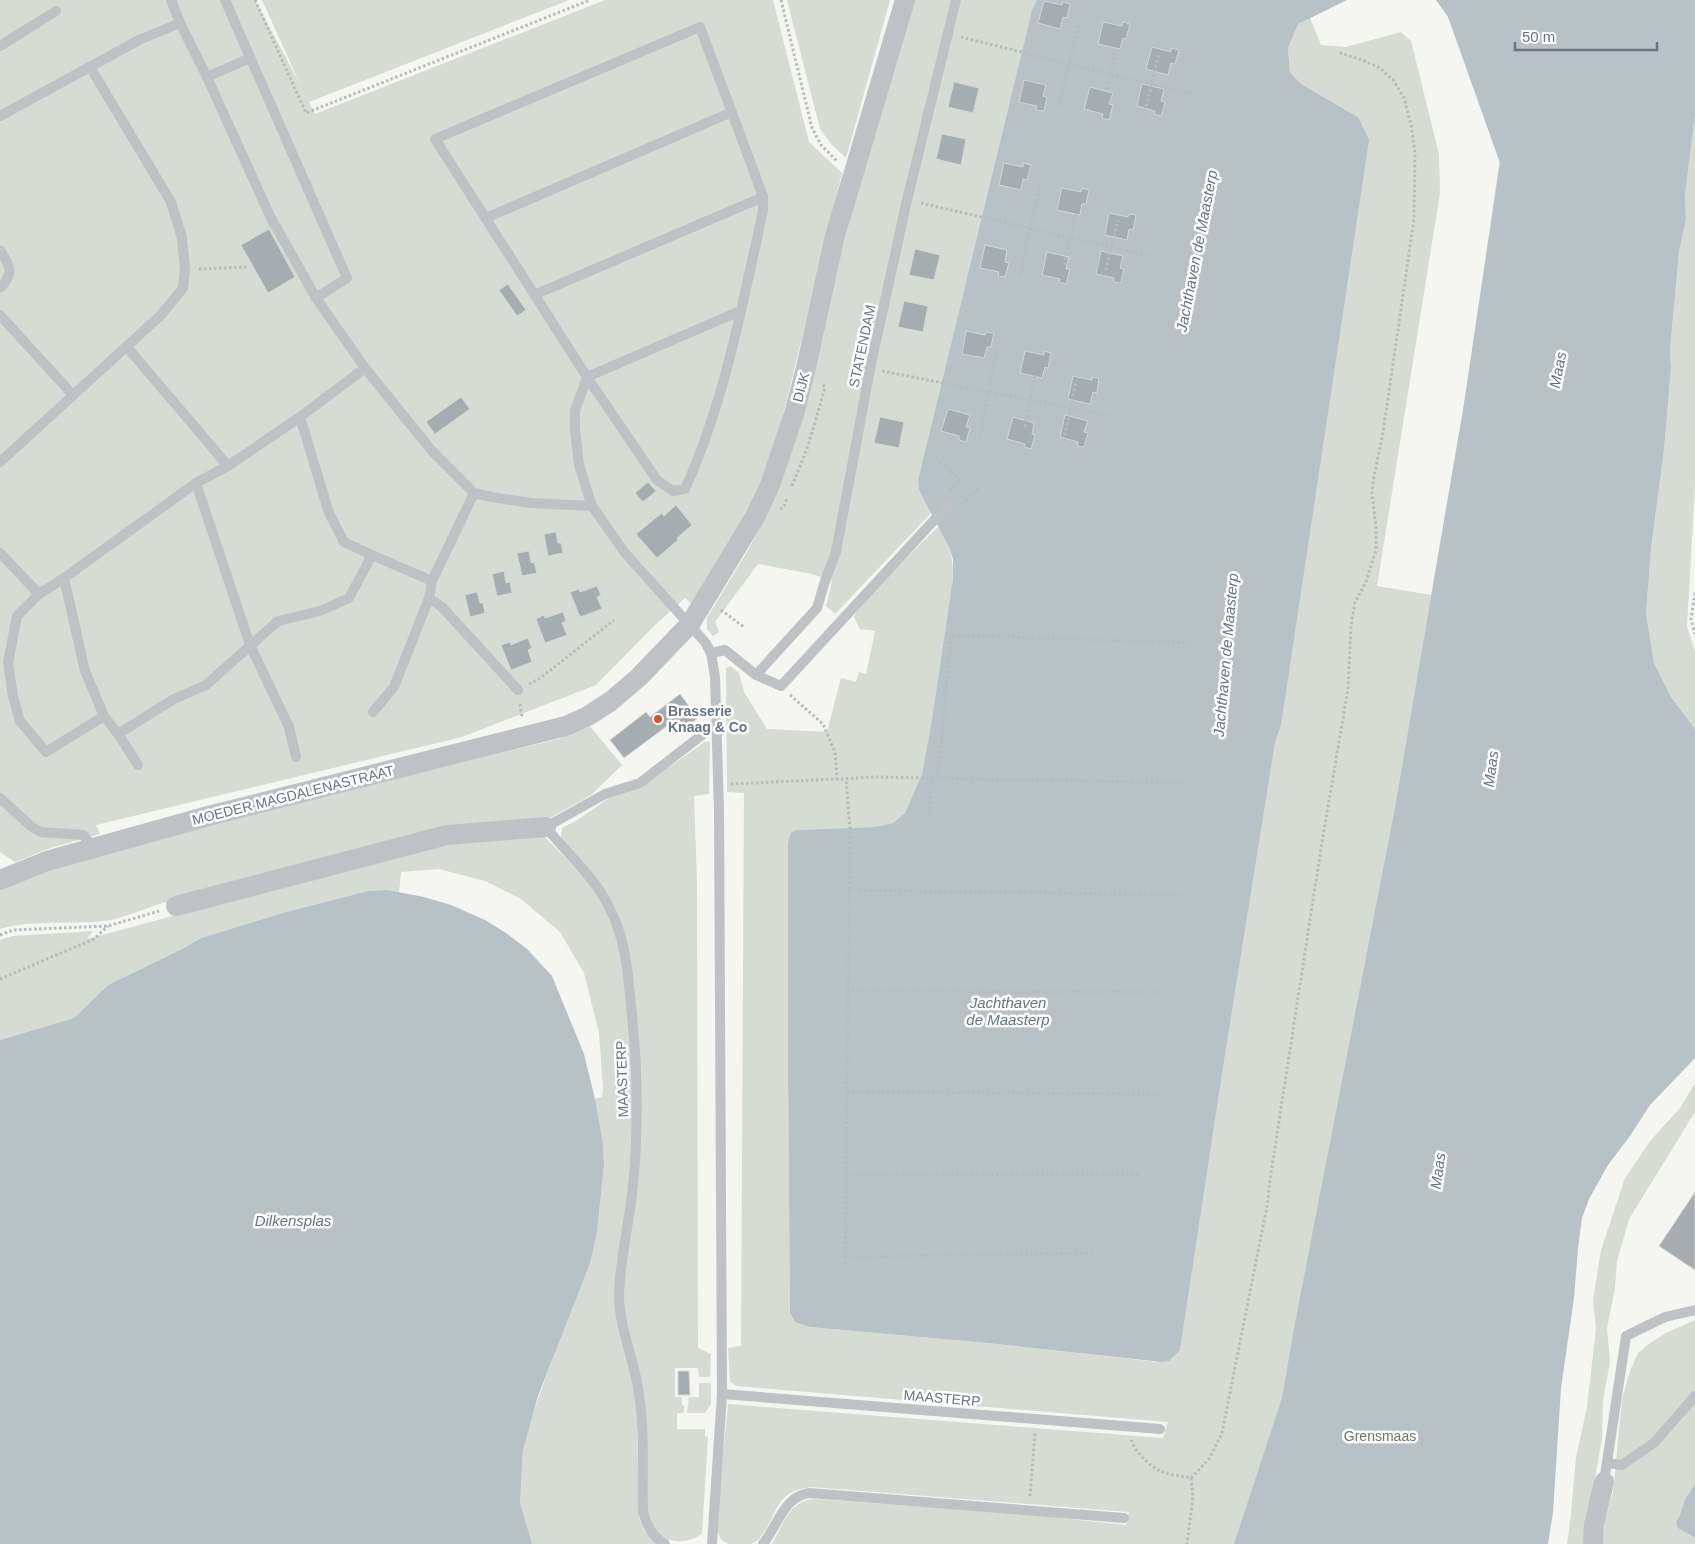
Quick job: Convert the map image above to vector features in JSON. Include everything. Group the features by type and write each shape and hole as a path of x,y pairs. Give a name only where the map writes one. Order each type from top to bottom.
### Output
{"street":[{"name":"DIJK","path":"588,716 611,701 638,678 690,624 750,526 773,476 794,414 806,368 835,236 905,0"},
{"name":"MOEDER MAGDALENASTRAAT","path":"0,880 46,861 212,815 566,726 588,716"},
{"path":"176,906 447,835 546,827"},
{"path":"1593,1544 1594,1525 1604,1482"}],"lane":[{"path":"171,0 270,216 316,298 365,368 432,451 474,493 492,498 530,503 592,506"},
{"path":"225,0 347,278 316,298"},
{"name":"STATENDAM","path":"756,675 817,608 836,552 870,369 907,200 956,0"},
{"path":"0,46 56,11"},
{"path":"0,116 139,40 180,23"},
{"path":"700,27 732,112 763,197 763,211 723,386 685,489 673,491 657,480 587,377 435,139 700,27"},
{"path":"207,77 250,58"},
{"path":"0,462 161,315 183,288 185,269 182,238 171,202 90,67"},
{"path":"486,218 732,112"},
{"path":"534,296 763,197"},
{"path":"0,250 10,266 9,280 0,288"},
{"path":"712,1544 722,1394 718,785 715,677 711,653 705,642 625,553 592,506 579,465 574,430 575,411 587,377 740,311"},
{"path":"0,315 73,395"},
{"path":"127,347 228,466"},
{"path":"104,716 46,752 20,721 13,696 8,663 17,616 39,594 196,483 228,466 300,417 365,368"},
{"path":"300,417 329,513 344,542 432,581"},
{"path":"196,483 250,645 289,727 296,757"},
{"path":"373,712 394,687 429,598 432,581 474,493"},
{"path":"711,653 725,650 756,675 781,686 948,504"},
{"path":"0,553 39,594"},
{"path":"118,734 174,699 206,685 278,621 320,610 349,598 372,555"},
{"path":"64,578 86,671 104,716 138,765"},
{"path":"429,598 442,607 518,690"},
{"path":"546,827 605,794 640,783 716,724"},
{"path":"0,798 32,827 41,832 83,835 94,848"},
{"name":"MAASTERP","path":"546,827 598,888 616,921 625,958 636,1056 637,1131 632,1194 622,1255 619,1297 623,1324 640,1397 643,1511 646,1522 655,1538 665,1544"},
{"path":"1604,1482 1626,1336 1665,1317 1695,1310"},
{"name":"MAASTERP","path":"722,1394 1160,1429"},
{"path":"1608,1463 1622,1465 1655,1442 1695,1396"},
{"path":"763,1544 790,1502 801,1494 816,1493 1124,1518"}],"path":[{"path":"254,0 306,114 590,0"},
{"path":"781,0 812,128 821,145 839,163 855,172"},
{"path":"1059,106 1079,24"},
{"path":"948,34 1191,94"},
{"path":"1144,116 1160,52"},
{"path":"1187,1544 1193,1497 1191,1478 1209,1459 1222,1433 1238,1362 1267,1206 1312,902 1348,689 1351,626 1355,602 1366,582 1376,550 1372,481 1383,433 1414,219 1415,153 1412,124 1404,98 1394,81 1380,68 1337,52"},
{"path":"1106,89 1115,55"},
{"path":"1020,274 1040,185"},
{"path":"907,200 1149,256"},
{"path":"1064,265 1076,214"},
{"path":"1106,270 1118,220"},
{"path":"185,269 248,267"},
{"path":"980,436 996,348"},
{"path":"870,369 1110,416"},
{"path":"1025,427 1035,374"},
{"path":"1065,435 1076,382"},
{"path":"936,458 960,481"},
{"path":"1695,593 1692,619 1695,634"},
{"path":"706,599 744,627"},
{"path":"524,737 518,690 540,679 614,620"},
{"path":"938,778 951,635 1193,643"},
{"path":"781,686 823,724 835,752 837,779"},
{"path":"718,785 878,777 1188,783"},
{"path":"930,814 931,778"},
{"path":"845,1264 850,828 846,779"},
{"path":"849,890 1182,895"},
{"path":"0,935 13,930 108,926 176,906"},
{"path":"0,979 94,939 108,926"},
{"path":"848,991 1160,992"},
{"path":"846,1092 1159,1094"},
{"path":"846,1175 1140,1174"},
{"path":"845,1257 1093,1253"},
{"path":"1029,1509 1036,1419"},
{"path":"1125,1426 1133,1445 1145,1459 1160,1471 1191,1478"}],"green space":[{"path":"0,0 255,0 301,86 262,0 569,0 309,102 315,114 605,0 773,0 809,142 842,173 777,440 743,526 692,604 685,598 654,626 596,685 462,737 96,825 100,834 50,848 15,862 0,852"},
{"path":"787,0 890,0 846,158 833,146 820,129"},
{"path":"909,0 1037,0 1032,10 918,480 919,490 932,512 835,614 826,606 832,581 812,574 758,564 715,622 719,632 713,636 707,629 707,618 751,545 767,514 812,371 815,374 842,250"},
{"name":"Grensmaas","path":"1531,0 1473,1544 772,1544 793,1509 798,1504 814,1499 1022,1514 1126,1525 1129,1512 812,1487 797,1490 784,1498 765,1531 756,1541 750,1544 726,1543 719,1536 716,1524 728,1404 1163,1438 1168,1422 736,1386 730,1381 728,1348 741,1346 744,793 727,792 726,668 730,666 739,673 744,692 767,729 827,732 841,678 856,682 859,672 866,674 875,631 860,629 854,617 860,603 939,526 950,551 953,578 922,774 905,813 893,823 875,827 796,830 788,843 790,1312 810,1327 987,1343 1157,1362 1180,1350 1275,743 1281,725 1358,117 1301,84 1290,72 1288,48 1298,24 1310,18 1321,45 1346,47 1401,32 1411,41 1439,154 1440,193 1377,586 1431,595 1464,406 1500,158"},
{"path":"1695,116 1695,484 1687,627 1695,651 1695,729 1671,697 1654,663 1646,613 1651,549 1664,450 1671,368 1670,350 1679,252 1686,220 1685,195"},
{"path":"589,725 622,765 591,795 552,817 518,822 159,904 111,920 25,924 0,929 0,885 36,871 230,818 559,739"},
{"path":"705,742 710,742 709,794 694,796 697,880 698,1348 711,1354 710,1377 699,1377 698,1368 675,1368 675,1397 682,1397 682,1405 684,1405 684,1413 677,1413 677,1429 705,1429 705,1436 708,1437 702,1533 692,1539 679,1541 666,1539 656,1532 647,1513 628,1332 622,1299 640,1139 623,933 561,837 562,828 579,819 612,796 643,785"},
{"path":"544,836 589,882 599,896 615,932 621,955 632,1049 634,1106 627,1198 618,1260 634,1383 639,1518 644,1531 656,1544 532,1544 520,1502 523,1450 529,1425 597,1232 604,1165 603,1143 595,1099 602,1097 603,1088 599,1033 584,973 560,932 521,899 485,881 439,869 401,872 399,893 387,890 368,891 286,912 201,938 108,985 74,1018 0,1040 0,940 13,936 93,931 87,939 439,845"},
{"path":"1695,1083 1695,1112 1629,1219 1617,1261 1615,1288 1607,1328 1610,1362 1603,1400 1602,1439 1583,1544 1567,1544 1576,1457 1587,1407 1596,1329 1593,1300 1601,1250 1625,1178 1651,1140 1680,1108"},
{"path":"1695,1320 1695,1484 1685,1499 1676,1522 1689,1535 1695,1538 1695,1544 1602,1544 1605,1520 1613,1492 1622,1399 1630,1371 1638,1353 1649,1344 1666,1333"},
{"path":"699,1383 711,1383 711,1404 705,1413 687,1413 689,1397 699,1397"}],"water":[{"name":"Jachthaven de Maasterp","path":"1037,0 1347,0 1298,24 1288,48 1290,72 1301,84 1358,117 1369,140 1281,725 1275,743 1180,1350 1169,1361 1162,1362 987,1343 810,1327 795,1322 790,1312 788,843 791,833 796,830 875,827 893,823 905,813 922,774 953,578 953,559 949,547 919,490 918,480 1032,10"},
{"name":"Maas","path":"1436,0 1695,0 1695,116 1685,195 1686,220 1679,252 1670,350 1671,368 1664,450 1651,549 1646,613 1654,663 1671,697 1695,729 1695,1058 1650,1105 1608,1165 1589,1199 1582,1218 1574,1298 1561,1388 1553,1512 1548,1544 1234,1544 1282,1398 1395,808 1463,410 1500,163 1448,17"},
{"name":"Dilkensplas","path":"387,890 424,897 451,905 485,920 527,949 552,976 584,1054 595,1099 603,1143 604,1165 597,1232 590,1263 538,1396 523,1450 520,1502 532,1544 0,1544 0,1040 74,1018 108,985 201,938 286,912 368,891"},
{"path":"1695,1484 1695,1538 1678,1528 1676,1522 1685,1499"}],"building":[{"path":"1044,1 1062,5 1063,2 1070,4 1067,18 1063,17 1060,29 1038,23"},
{"path":"1103,22 1122,26 1123,22 1130,24 1126,39 1123,38 1120,49 1098,44"},
{"path":"1152,47 1171,52 1171,48 1179,50 1175,64 1171,63 1168,75 1146,69"},
{"path":"1024,80 1046,85 1043,96 1047,97 1044,111 1036,110 1037,106 1019,102"},
{"path":"954,82 979,88 973,113 948,107"},
{"path":"1142,84 1164,89 1161,101 1165,102 1161,116 1154,114 1155,111 1137,106"},
{"path":"1090,87 1113,93 1109,104 1113,105 1109,120 1102,118 1103,114 1084,109"},
{"path":"942,134 966,139 961,165 936,159"},
{"path":"1004,163 1023,167 1023,163 1031,165 1027,180 1023,179 1021,190 999,185"},
{"path":"1062,188 1081,192 1082,188 1089,190 1086,204 1082,204 1080,215 1057,210"},
{"path":"1109,213 1128,217 1129,214 1136,215 1133,230 1129,229 1127,240 1105,235"},
{"path":"269,229 295,277 268,293 241,245"},
{"path":"985,245 1007,250 1005,262 1009,263 1005,277 998,276 999,272 980,268"},
{"path":"915,249 940,255 934,280 909,275"},
{"path":"1101,251 1123,256 1120,268 1124,269 1121,283 1114,282 1114,278 1096,274"},
{"path":"1047,252 1069,257 1066,269 1070,269 1066,284 1059,282 1060,279 1042,275"},
{"path":"508,284 526,310 517,316 499,290"},
{"path":"904,301 928,306 923,332 898,327"},
{"path":"966,331 985,335 986,332 994,333 991,347 987,347 984,358 962,354"},
{"path":"1025,351 1044,355 1044,351 1051,353 1048,368 1045,367 1042,378 1020,373"},
{"path":"1073,376 1092,380 1092,377 1099,378 1097,393 1093,392 1090,404 1068,399"},
{"path":"461,397 470,409 435,434 426,422"},
{"path":"948,409 970,415 966,427 970,428 966,442 959,440 959,436 941,431"},
{"path":"1065,415 1088,421 1084,432 1088,433 1084,447 1077,446 1078,442 1060,437"},
{"path":"880,417 904,422 899,448 874,443"},
{"path":"1013,417 1034,423 1032,434 1035,435 1031,449 1024,447 1025,444 1007,439"},
{"path":"648,482 656,491 643,502 635,493"},
{"path":"676,505 692,525 677,538 681,544 678,540 657,558 636,534 662,513 664,516"},
{"path":"556,532 558,543 561,543 563,553 548,556 544,534"},
{"path":"529,551 531,563 534,562 537,573 522,576 517,553"},
{"path":"504,571 506,583 510,582 512,593 497,596 492,574"},
{"path":"597,586 601,595 597,597 602,609 580,617 570,592 579,589 580,592"},
{"path":"477,592 480,603 483,603 485,613 470,617 465,595"},
{"path":"563,612 566,621 562,623 567,635 545,643 536,619 544,615 545,618"},
{"path":"528,638 532,648 528,650 532,662 511,670 501,645 510,642 511,645"},
{"path":"680,694 698,718 677,734 676,732 673,734 667,726 624,758 610,740 646,712 650,717"},
{"path":"1695,1192 1695,1270 1659,1246"},
{"path":"678,1371 689,1371 690,1395 678,1395"}],"place":[{"name":"Brasserie Knaag & Co","path":"658,719"}]}
